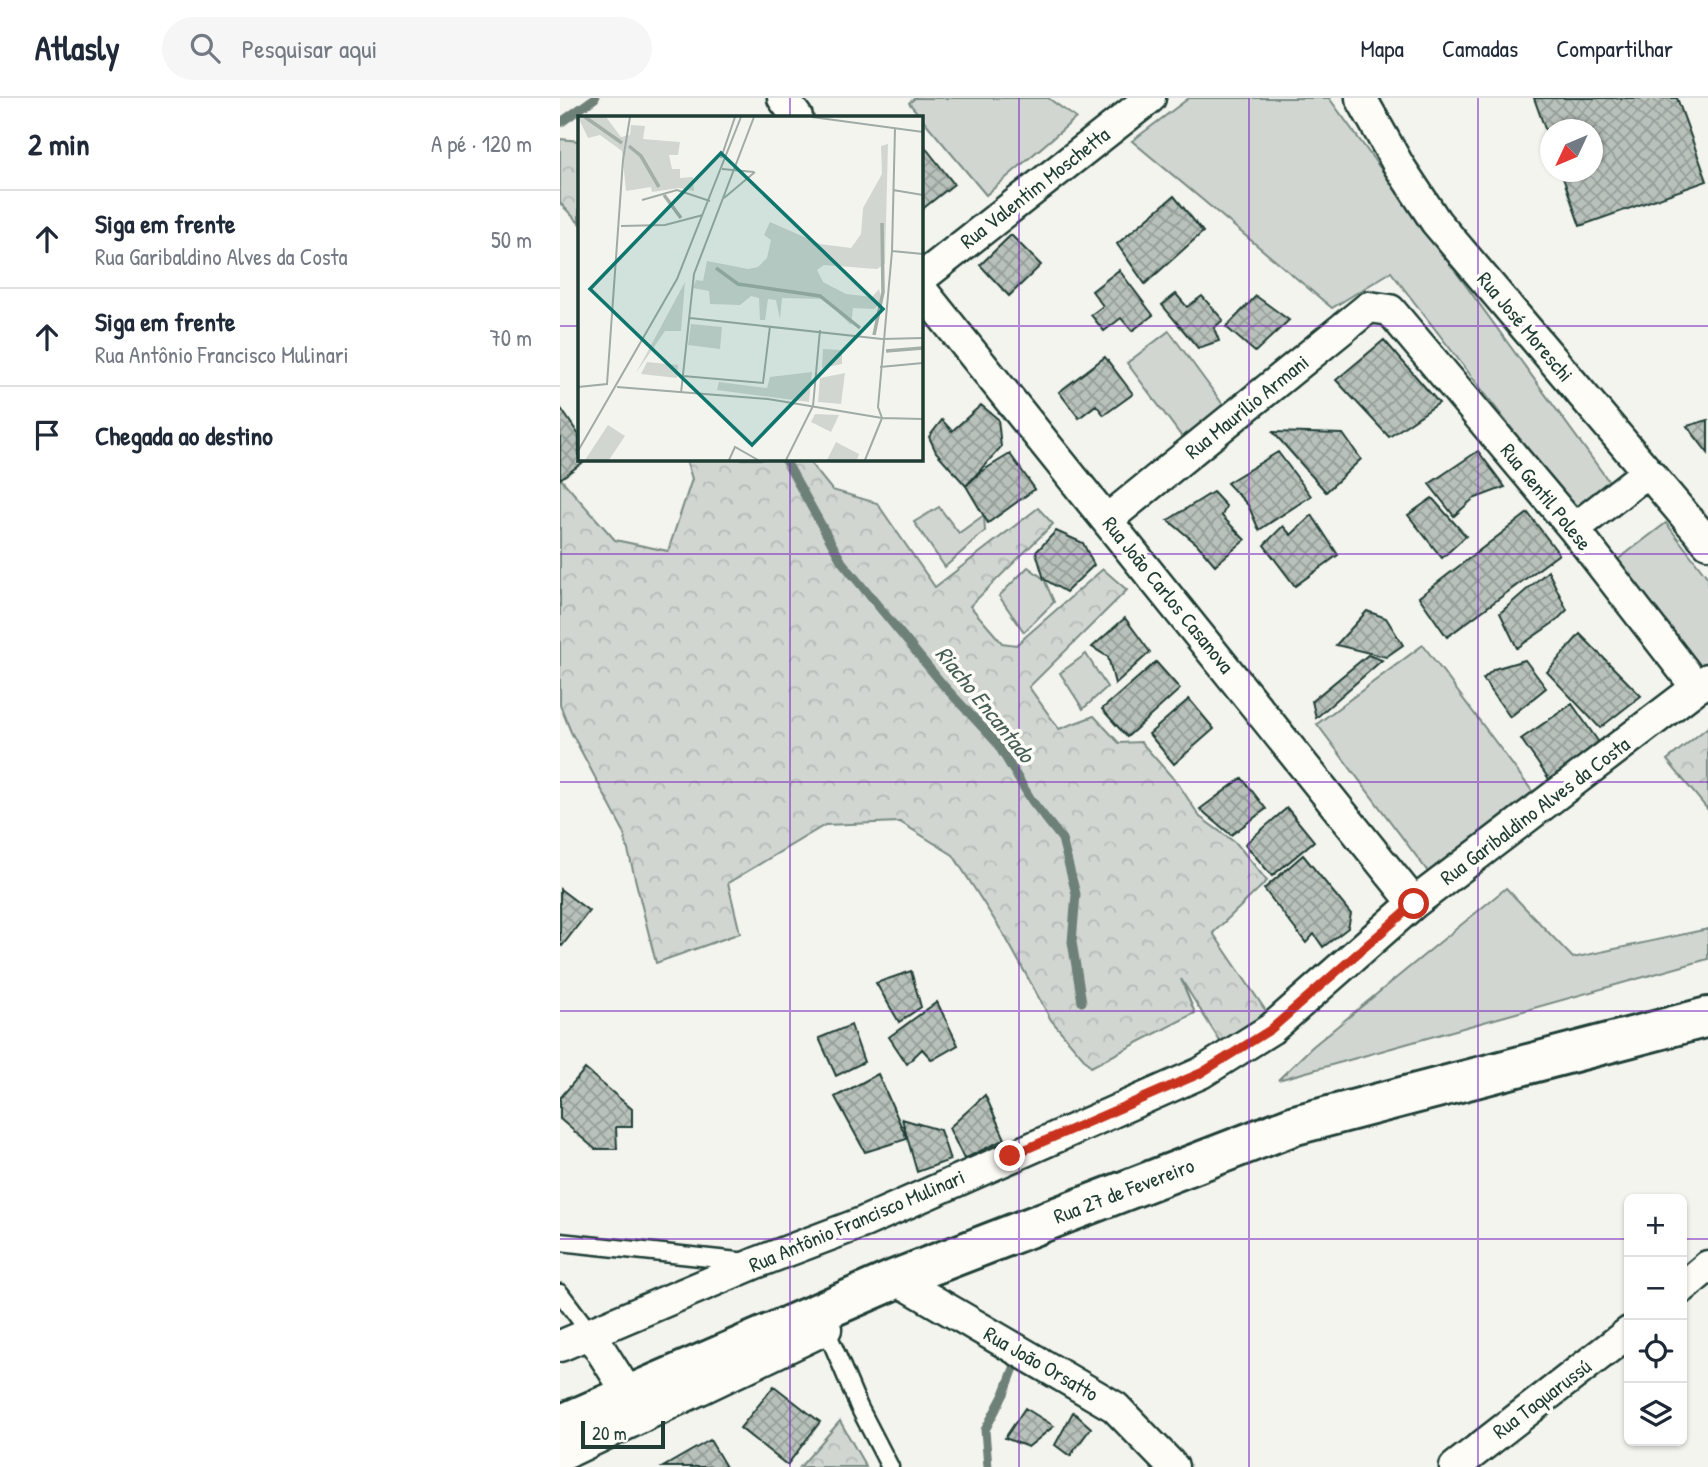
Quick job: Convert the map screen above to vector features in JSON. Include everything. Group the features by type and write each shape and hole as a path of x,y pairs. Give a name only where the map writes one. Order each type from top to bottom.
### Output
{"main road":[{"name":"Rua 27 de Fevereiro","path":"560,1426 629,1395 821,1322 896,1279 1295,1125 1708,1017"}],"street":[{"path":"783,98 796,116"},
{"name":"Rua Valentim Moschetta","path":"922,277 1150,98"},
{"name":"Rua José Moreschi","path":"1361,98 1399,166 1436,222 1708,543"},
{"name":"Rua João Carlos Casanova","path":"922,290 1108,519 1414,904"},
{"name":"Rua Maurílio Armani","path":"1108,519 1369,307 1390,310"},
{"name":"Rua Gentil Polese","path":"1390,310 1702,683"},
{"path":"1574,529 1647,472"},
{"name":"Rua Garibaldino Alves da Costa","path":"1270,1030 1414,904 1702,683"},
{"name":"Rua Antônio Francisco Mulinari","path":"560,1346 756,1263 864,1222 1201,1073 1270,1030"},
{"path":"1687,1284 1708,1266"},
{"name":"Rua João Orsatto","path":"896,1279 1115,1407 1173,1467"},
{"path":"560,1456 821,1322"},
{"path":"590,1333 629,1395"},
{"name":"Rua Taquarussú","path":"1455,1467 1624,1336"}],"lane":[{"path":"560,1242 756,1263"},
{"path":"560,1293 590,1333"},
{"path":"821,1322 859,1407 890,1467"}],"green space":[{"path":"915,98 1048,98 1076,118 986,195 909,103"},
{"path":"1189,98 1329,98 1610,483 1573,508 1391,272 1332,308 1132,141"},
{"path":"560,139 578,141 578,222 560,203"},
{"path":"1169,331 1224,406 1182,437 1127,363"},
{"path":"686,460 808,460 832,490 877,503 935,587 1038,508 1053,524 970,606 1002,643 1016,645 1103,569 1127,590 1029,687 1059,729 1094,716 1119,743 1141,742 1179,785 1200,817 1237,844 1267,881 1213,933 1270,1017 1221,1043 1181,979 1195,1013 1091,1067 1051,1020 1006,938 953,855 900,822 825,825 728,883 740,933 656,963 623,830 571,732 560,705 560,478 615,540 668,551 692,479"},
{"path":"939,507 959,533 984,515 985,531 945,567 914,522"},
{"path":"1666,523 1708,578 1708,673 1704,676 1616,561"},
{"path":"1028,567 1044,579 1054,602 1024,632 999,596"},
{"path":"1423,645 1538,799 1432,877 1317,724"},
{"path":"1086,654 1107,687 1083,709 1060,673"},
{"path":"1708,727 1708,810 1667,760"},
{"path":"1506,888 1573,958 1708,929 1708,959 1278,1080 1312,1047"},
{"path":"840,1421 866,1467 800,1467"}],"building":[{"path":"1534,98 1677,98 1707,181 1580,226 1565,182 1603,182 1603,119 1541,119"},
{"path":"922,143 954,184 922,209"},
{"path":"1174,196 1203,232 1145,284 1117,244"},
{"path":"1011,235 1041,265 1009,296 980,265"},
{"path":"1119,270 1153,315 1132,331 1121,318 1104,331 1091,315 1103,306 1092,291"},
{"path":"1176,294 1187,307 1202,296 1223,320 1214,328 1219,341 1198,348 1162,305"},
{"path":"1256,296 1289,320 1255,352 1226,327"},
{"path":"1384,340 1439,403 1389,437 1336,380"},
{"path":"1105,357 1133,394 1104,415 1096,405 1079,418 1059,392"},
{"path":"981,405 998,419 1001,447 966,486 936,452 929,437 942,420 952,431"},
{"path":"560,407 578,434 578,460 586,460 560,479"},
{"path":"1708,420 1708,453 1687,426"},
{"path":"1273,432 1343,434 1361,459 1326,492"},
{"path":"1478,451 1505,487 1473,499 1454,516 1429,484"},
{"path":"1278,452 1311,496 1259,530 1248,505 1227,483"},
{"path":"1010,454 1035,489 988,523 966,486 982,471"},
{"path":"1213,492 1226,506 1222,516 1245,540 1215,565 1197,544 1168,520"},
{"path":"1432,498 1466,536 1442,558 1408,515"},
{"path":"1528,513 1559,554 1447,637 1419,597"},
{"path":"1312,515 1338,555 1295,586 1264,545 1283,526 1291,535"},
{"path":"1056,531 1083,543 1094,565 1066,592 1044,579 1036,552"},
{"path":"1548,571 1567,610 1556,621 1517,648 1500,613"},
{"path":"1367,611 1386,618 1403,645 1386,657 1336,645"},
{"path":"1125,618 1150,652 1115,684 1108,657 1092,647"},
{"path":"1580,634 1641,696 1600,728 1547,672"},
{"path":"1368,655 1382,660 1316,718 1312,701"},
{"path":"1525,660 1546,688 1510,717 1483,679 1494,669"},
{"path":"1156,662 1180,689 1127,737 1102,709"},
{"path":"1189,699 1214,729 1174,764 1149,734"},
{"path":"1572,704 1607,754 1556,789 1521,739"},
{"path":"1242,778 1266,809 1231,835 1200,809"},
{"path":"1287,808 1314,841 1272,876 1245,844"},
{"path":"1303,855 1351,914 1348,928 1323,947 1314,934 1306,943 1264,889"},
{"path":"560,889 589,911 562,946 560,944"},
{"path":"911,971 921,1007 899,1022 876,983"},
{"path":"937,1002 958,1045 932,1060 922,1049 907,1064 889,1037"},
{"path":"851,1025 864,1062 836,1076 819,1038"},
{"path":"585,1069 632,1109 632,1127 616,1127 617,1149 595,1149 560,1119 560,1098"},
{"path":"878,1074 907,1139 865,1152 835,1097"},
{"path":"985,1095 1005,1139 964,1159 949,1128"},
{"path":"902,1119 940,1130 950,1160 917,1172"},
{"path":"774,1386 820,1422 787,1465 740,1428"},
{"path":"1025,1408 1054,1426 1028,1447 1005,1438"},
{"path":"1073,1412 1091,1428 1070,1456 1055,1445"},
{"path":"710,1440 726,1467 663,1467"}],"waterway":[{"path":"560,123 595,98"},
{"name":"Riacho Encantado","path":"785,460 842,562 944,686 996,742 1032,801 1062,839 1076,894 1072,942 1082,1002"},
{"name":"Riacho Encantado","path":"988,1467 985,1430 1014,1368"}],"route":[{"path":"1010,1156 1201,1073 1270,1030 1414,904"}]}
